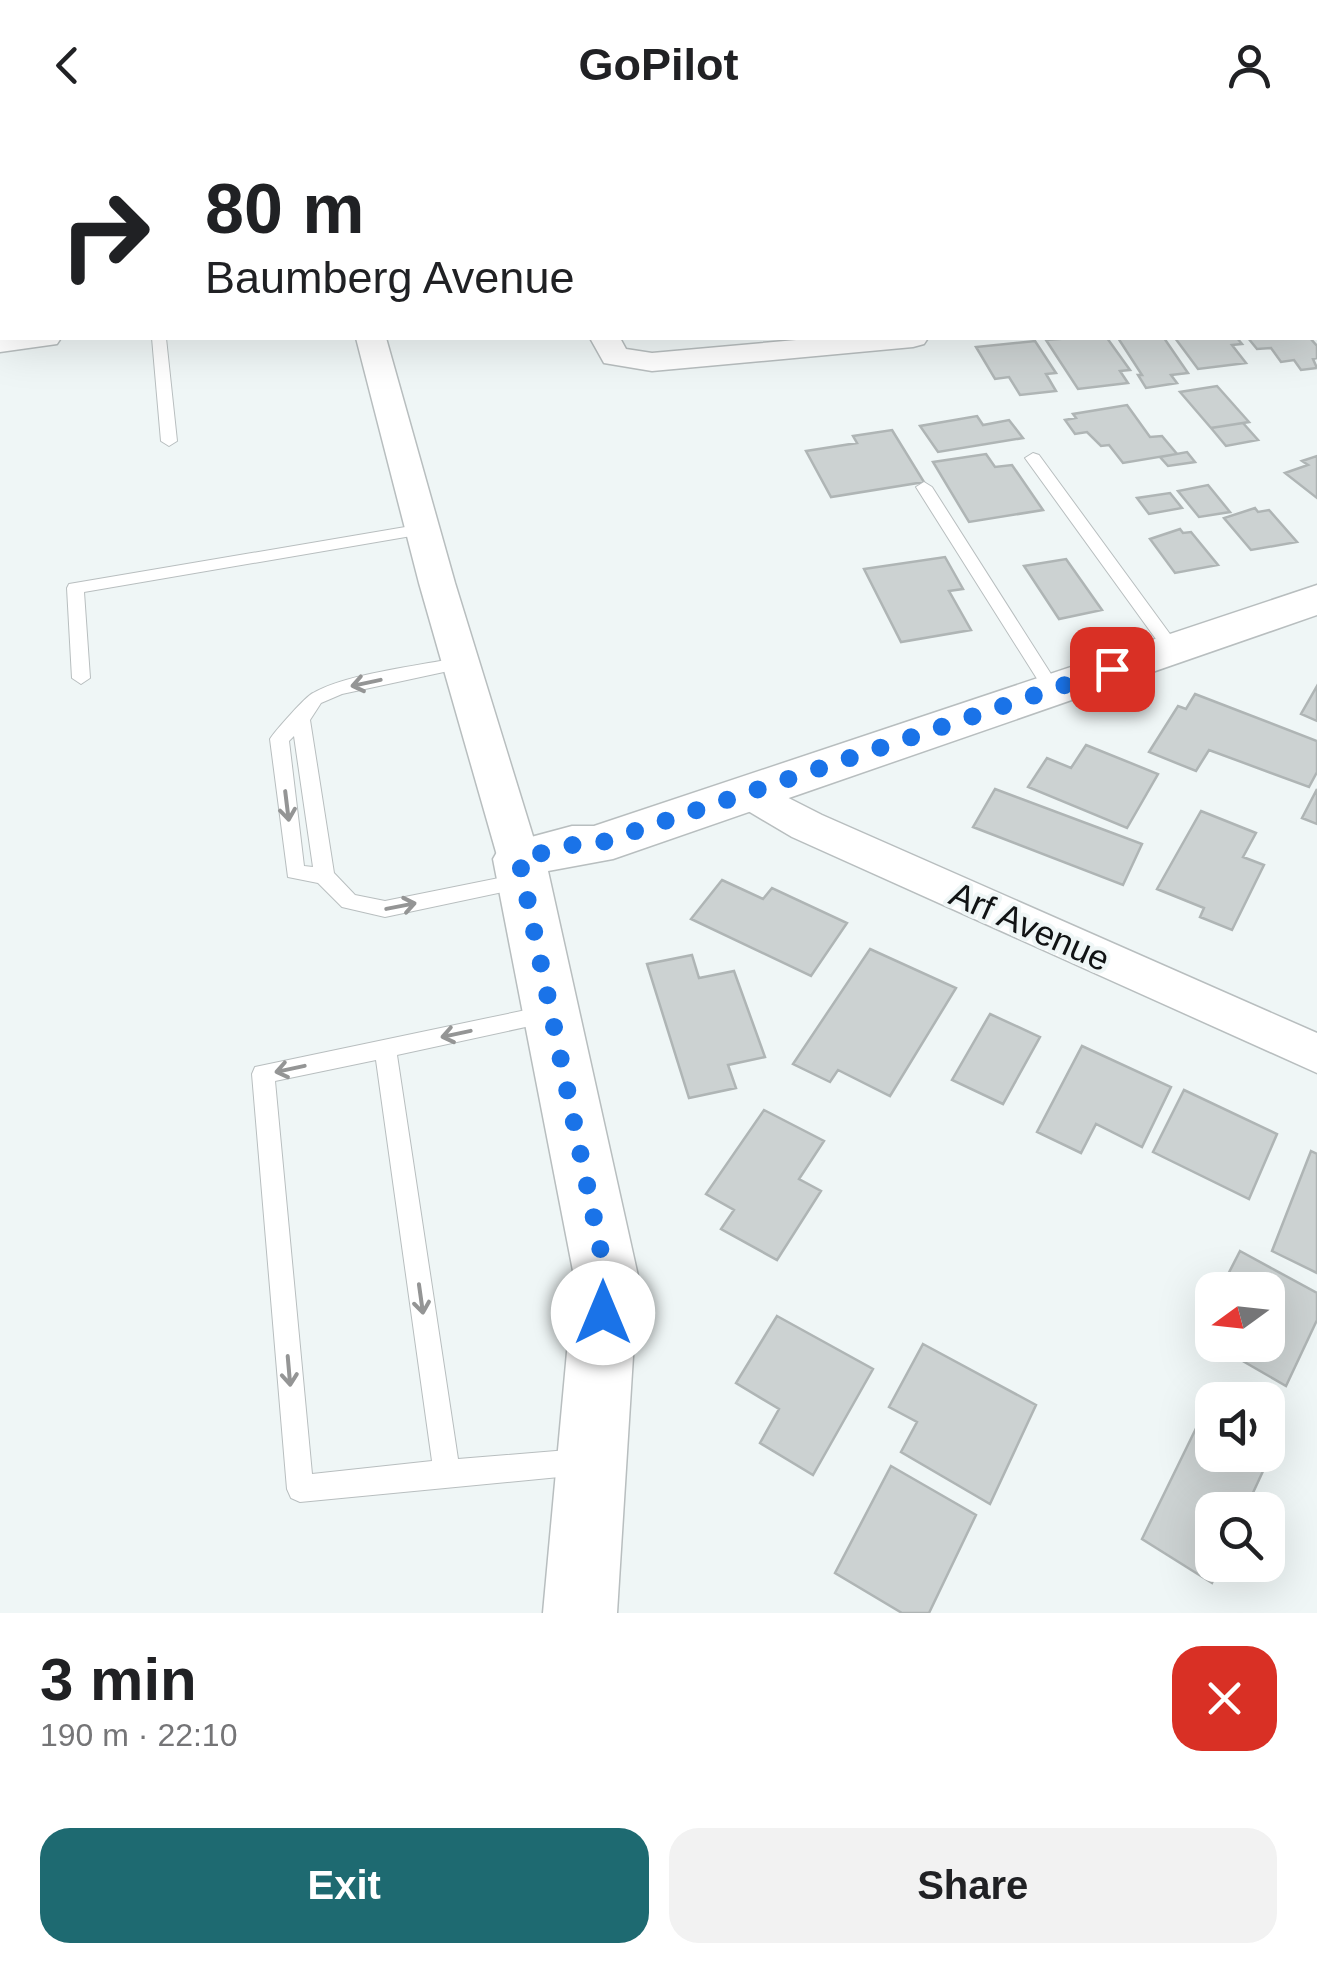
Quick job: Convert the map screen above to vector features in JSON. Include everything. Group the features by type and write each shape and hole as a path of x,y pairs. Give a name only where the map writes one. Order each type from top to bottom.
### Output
{"street":[{"path":"0,343 28,340"},
{"path":"372,340 521,870 606,1276 580,1613"},
{"path":"610,347 652,362 891,340"},
{"path":"521,870 572,845 594,845 1317,600"},
{"name":"Arf Avenue","path":"746,792 807,826 1317,1054"}],"lane":[{"path":"159,340 169,442"},
{"path":"1033,458 1172,649"},
{"path":"924,487 1052,689"},
{"path":"81,678 75,588 423,529"},
{"path":"324,876 295,872 279,739 315,699 338,689 461,663"},
{"path":"301,719 324,876 349,901 385,909 521,870"},
{"path":"552,1014 263,1074 300,1488 591,1460"},
{"path":"385,1049 446,1473"}],"building":[{"path":"1046,340 1108,340 1130,370 1120,371 1128,383 1078,389"},
{"path":"1119,340 1165,340 1188,373 1171,375 1177,383 1146,388 1138,375 1142,375"},
{"path":"1176,340 1239,340 1242,344 1232,345 1246,363 1198,369"},
{"path":"1250,340 1312,340 1317,346 1317,358 1313,359 1317,368 1301,370 1294,360 1281,362 1271,348 1257,349"},
{"path":"1035,341 1056,373 1046,374 1056,391 1020,395 1009,377 995,379 976,347"},
{"path":"1217,386 1249,422 1211,428 1180,392"},
{"path":"1127,405 1150,437 1162,436 1177,454 1123,463 1109,445 1101,446 1087,432 1075,434 1065,420 1076,418 1073,414"},
{"path":"977,416 983,425 1009,420 1023,438 938,452 920,426"},
{"path":"1243,423 1258,440 1226,446 1211,428"},
{"path":"892,430 924,482 831,497 806,451 857,443 853,436"},
{"path":"1187,452 1195,462 1168,466 1160,457"},
{"path":"986,454 995,467 1012,465 1043,510 969,522 933,462"},
{"path":"1317,456 1317,498 1285,473 1308,465 1302,461"},
{"path":"1208,485 1230,512 1199,517 1178,491"},
{"path":"1170,493 1182,508 1149,514 1137,498"},
{"path":"1255,508 1258,512 1269,510 1297,542 1251,550 1224,518"},
{"path":"1180,529 1183,533 1191,532 1218,565 1175,573 1150,539"},
{"path":"945,557 963,589 949,591 971,630 901,642 864,569"},
{"path":"1066,559 1102,610 1059,619 1024,566"},
{"path":"1317,686 1317,721 1301,714"},
{"path":"1195,694 1317,741 1317,772 1309,787 1209,750 1196,771 1149,752 1178,706 1186,709"},
{"path":"1086,745 1158,774 1127,828 1028,787 1047,758 1071,768"},
{"path":"995,789 1142,844 1123,885 973,827"},
{"path":"1317,789 1317,824 1302,818"},
{"path":"1201,811 1256,833 1243,857 1264,865 1232,930 1200,917 1204,908 1157,889"},
{"path":"722,880 763,899 772,888 847,923 811,976 691,919"},
{"path":"870,949 956,988 890,1096 838,1070 830,1082 793,1064"},
{"path":"692,955 699,978 734,971 765,1057 728,1065 736,1088 689,1098 647,964"},
{"path":"990,1014 1040,1037 1003,1104 952,1080"},
{"path":"1082,1046 1171,1087 1142,1147 1096,1124 1081,1153 1037,1132"},
{"path":"1184,1090 1277,1134 1249,1199 1153,1152"},
{"path":"764,1110 824,1141 799,1179 821,1191 777,1260 721,1229 734,1210 706,1194"},
{"path":"1311,1151 1317,1154 1317,1273 1272,1251"},
{"path":"1240,1251 1278,1272 1229,1272"},
{"path":"1285,1276 1317,1293 1317,1320 1286,1386 1244,1362 1285,1362"},
{"path":"777,1316 873,1369 813,1475 760,1443 779,1409 736,1383"},
{"path":"923,1344 1036,1405 990,1504 901,1452 917,1422 889,1407"},
{"path":"1195,1430 1195,1472 1263,1472 1253,1492 1195,1492 1195,1572 1142,1539"},
{"path":"891,1466 976,1515 929,1613 902,1613 835,1573"}],"route":[{"path":"603,1313 606,1276 519,859 572,845 594,845 1112,669"}]}
